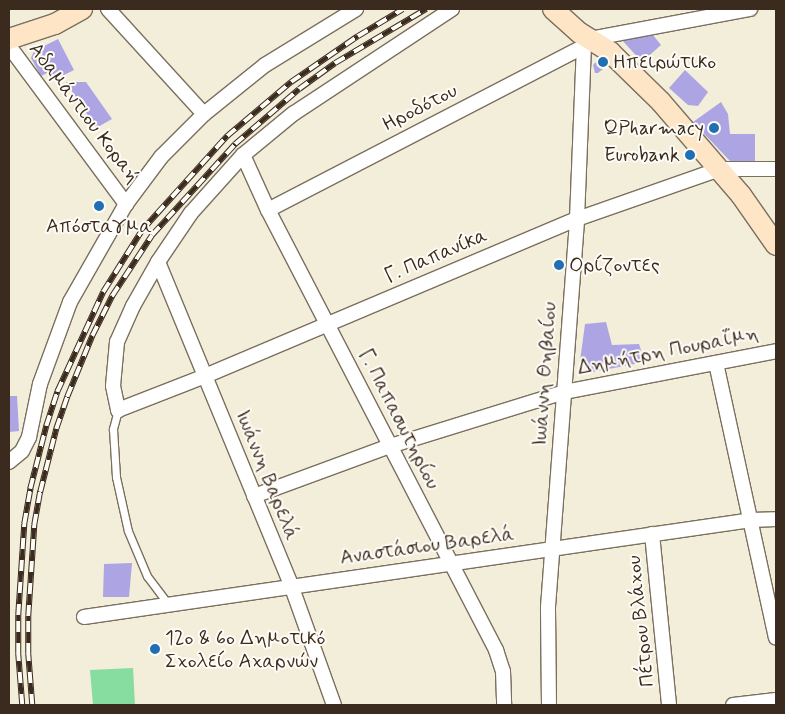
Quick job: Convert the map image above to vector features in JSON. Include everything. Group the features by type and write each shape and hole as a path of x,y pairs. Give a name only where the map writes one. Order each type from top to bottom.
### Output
{"main road":[{"path":"9,39 55,24 82,9"},
{"path":"555,10 586,42 610,52 661,102 720,170 776,245"}],"street":[{"path":"108,9 204,114"},
{"path":"118,410 113,386 118,342 133,306 158,262 191,213 243,155 294,113 452,9"},
{"name":"Ηροδότου","path":"268,210 586,42 750,9"},
{"path":"9,462 22,451 29,437 40,384 70,302 126,204 161,157 204,114 265,65 347,11"},
{"name":"Ιωάννη Θηβαίου","path":"549,705 548,607 576,219 586,42"},
{"name":"Αδαμάντιου Κοραή","path":"9,46 126,204"},
{"name":"Γ. Παπασωτηρίου","path":"243,155 268,210 496,650 503,671 504,705"},
{"name":"Γ. Παπανίκα","path":"118,410 205,376 576,219 720,170 776,169"},
{"name":"Ιωάννη Βαρελά","path":"158,262 291,585 334,705"},
{"name":"Δημήτρη Πουραΐμη","path":"254,496 390,446 564,392 776,350"},
{"path":"716,362 776,638"},
{"name":"Αναστάσιου Βαρελά","path":"84,617 450,562 750,520 776,519"},
{"name":"Πέτρου Βλάχου","path":"652,534 669,705"},
{"path":"733,705 776,700"}],"lane":[{"path":"118,410 113,429 116,477 128,531 147,576 168,604"}],"green space":[{"path":"133,668 135,705 93,705 90,670"}],"building":[{"path":"649,30 661,45 642,62 621,39"},
{"path":"58,39 74,70 54,80 49,72 41,76 31,58 34,51"},
{"name":"Ηπειρώτικο","path":"606,52 614,60 598,73 595,73 593,65"},
{"path":"685,70 708,92 698,106 688,105 669,88"},
{"path":"66,82 86,82 112,119 96,128"},
{"name":"QPharmacy","path":"721,102 728,114 730,134 755,134 755,161 730,161 693,122"},
{"path":"606,322 612,345 639,344 645,362 593,372 580,361 585,324"},
{"path":"9,396 17,396 19,431 9,432"},
{"path":"132,563 129,597 103,597 104,564"}],"railway":[{"path":"22,705 18,654 18,615 24,524 30,489 57,392 103,292 142,230 227,136 291,82 358,36 403,9"},
{"path":"32,705 28,654 28,616 34,525 40,492 56,429 67,397 92,336 112,296 152,235 235,144 299,89 335,63 426,9"}],"place":[{"name":"Ηπειρώτικο","path":"603,62"},
{"name":"QPharmacy","path":"714,128"},
{"name":"Eurobank","path":"690,155"},
{"name":"Απόσταγμα","path":"99,206"},
{"name":"Ορίζοντες","path":"559,265"},
{"name":"12ο & 6ο Δημοτικό Σχολείο Αχαρνών","path":"155,649"}]}
